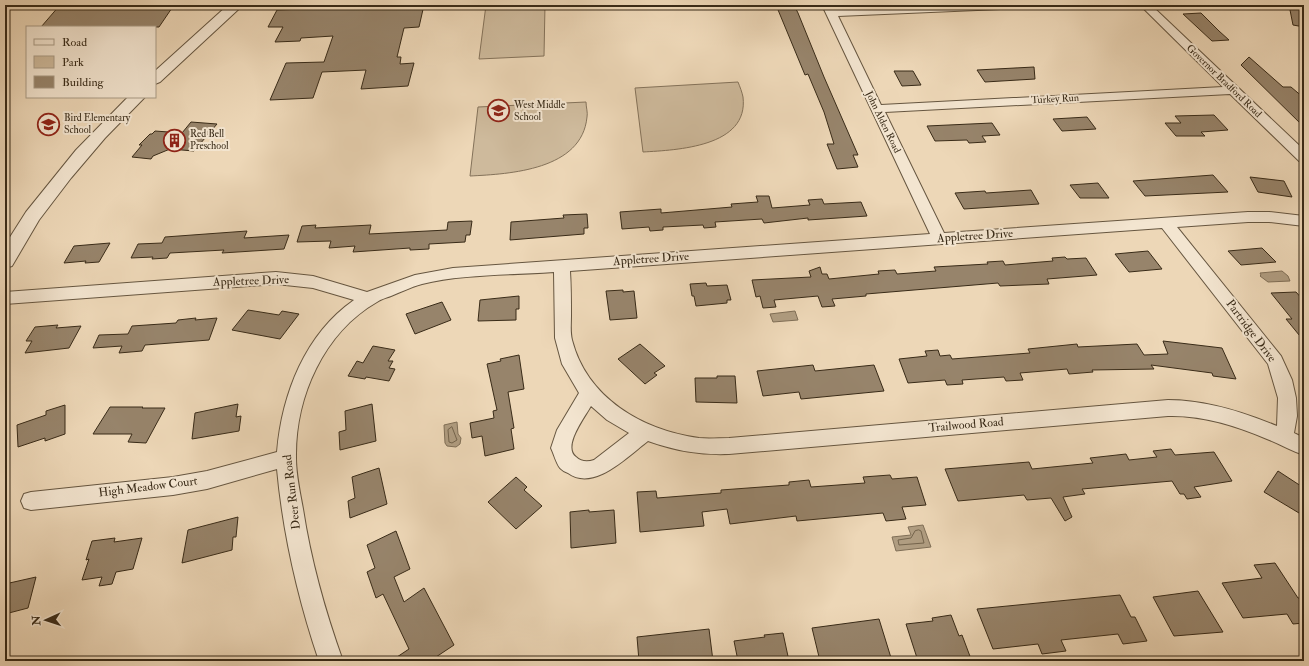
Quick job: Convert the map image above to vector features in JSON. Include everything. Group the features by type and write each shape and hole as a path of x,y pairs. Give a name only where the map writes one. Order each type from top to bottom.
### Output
{"street":[{"path":"156,78 236,5"},
{"path":"829,9 1022,5"},
{"name":"Governor Bradford Road","path":"1145,5 1304,158"},
{"name":"John Alden Road","path":"829,9 940,238"},
{"name":"Turkey Run","path":"877,108 1233,90"},
{"path":"5,261 32,216 62,177 93,141 136,98"},
{"name":"Appletree Drive","path":"5,298 276,278 313,282 369,299 402,284 435,276 562,265 1165,222 1255,217 1283,218 1304,221"},
{"name":"Partridge Drive","path":"1165,222 1275,361 1284,383 1288,401 1289,420 1284,437"},
{"name":"Trailwood Road","path":"562,265 564,341 571,362 581,382 607,410 620,420 644,432 661,438 694,445 729,446 1173,408 1226,415 1252,423 1284,437"},
{"name":"Deer Run Road","path":"331,661 323,639 303,566 295,526 286,458 289,425 298,389 312,358 323,340 353,310 369,299"},
{"path":"589,392 564,436 561,448 567,462 577,469 590,470 601,466 644,432"},
{"path":"1284,437 1304,446"},
{"name":"High Meadow Court","path":"31,500 173,486 207,480 286,458"}],"green space":[{"path":"486,5 545,5 544,56 479,59"},
{"path":"738,82 743,97 742,114 735,126 723,136 691,147 674,150 643,152 635,88"},
{"path":"586,102 587,115 582,135 572,148 558,158 542,166 523,170 470,176 478,107"}],"water":[{"path":"1282,271 1288,276 1290,281 1268,282 1260,276 1260,273"},
{"path":"795,311 798,320 773,322 770,314"},
{"path":"457,422 458,434 461,438 460,444 456,447 447,446 445,443 444,425"},
{"path":"923,525 931,547 896,551 892,537 911,535 908,527"}],"building":[{"path":"60,5 174,5 159,27 42,26"},
{"path":"333,5 424,5 419,27 404,28 397,57 401,57 400,64 414,63 408,86 361,89 366,70 322,72 313,98 270,100 286,63 324,62 333,36 301,38 300,41 275,42 283,27 268,27 277,10 332,8"},
{"path":"776,5 794,5 858,155 853,155 858,167 837,169 827,144 834,144 824,112 808,74 805,75"},
{"path":"1289,5 1304,5 1304,27 1293,25"},
{"path":"1201,13 1229,40 1212,41 1183,14"},
{"path":"1249,57 1283,87 1291,87 1304,98 1304,127 1241,65"},
{"path":"1034,67 1035,79 985,82 977,70"},
{"path":"894,71 913,71 921,85 902,86"},
{"path":"1214,115 1228,130 1201,132 1205,136 1176,136 1165,123 1181,123 1175,116"},
{"path":"1087,117 1096,129 1062,131 1053,119"},
{"name":"Red Bell Preschool","path":"191,122 217,124 194,151 170,149 153,156 151,159 132,157 142,145 139,145 155,131 182,133"},
{"path":"992,123 1000,135 982,136 986,142 969,143 967,140 935,141 927,126"},
{"path":"1213,175 1228,192 1145,196 1133,181"},
{"path":"1250,177 1284,181 1292,197 1258,192"},
{"path":"1098,183 1109,198 1080,198 1070,185"},
{"path":"1031,190 1039,204 964,209 955,193 985,191 986,193"},
{"path":"756,196 769,196 772,208 810,205 808,200 822,199 824,204 861,202 867,216 808,220 808,218 764,223 762,219 715,222 716,227 704,228 703,225 663,227 663,230 650,231 649,227 622,229 620,212 661,209 661,213 732,207 731,204 758,202"},
{"path":"587,214 588,228 584,228 584,234 510,240 511,222 564,218 563,215"},
{"path":"472,221 470,235 466,235 465,242 429,244 429,249 410,250 410,248 353,252 355,246 329,248 331,241 297,242 302,226 316,225 315,228 371,225 369,234 447,230 448,222"},
{"path":"247,231 244,238 289,235 284,249 222,253 224,250 170,253 167,258 131,258 138,244 162,243 165,237"},
{"path":"110,243 99,262 85,263 86,261 64,263 74,246"},
{"path":"1262,248 1276,262 1241,265 1228,251"},
{"path":"1148,251 1162,269 1129,272 1115,254"},
{"path":"1065,257 1067,259 1086,258 1097,275 1047,279 1049,284 1000,286 998,283 866,294 866,296 832,299 835,306 822,307 818,296 774,300 776,307 763,308 760,296 756,297 752,280 811,277 809,271 820,267 822,274 827,274 829,279 879,274 878,271 895,270 897,274 936,271 934,267 988,264 987,262 1003,261 1005,265 1053,261 1052,258"},
{"path":"706,283 707,286 727,285 731,300 727,300 727,303 696,306 694,296 692,296 690,284"},
{"path":"623,290 623,292 634,291 637,318 610,320 606,291"},
{"path":"1296,292 1304,301 1304,341 1286,319 1292,319 1271,293"},
{"path":"519,296 519,309 516,309 516,320 478,321 480,300"},
{"path":"442,302 451,320 415,334 406,314"},
{"path":"248,310 279,315 282,311 299,314 280,339 232,330"},
{"path":"196,318 195,320 217,318 209,340 145,345 142,351 119,353 122,346 93,348 99,335 128,334 132,326 176,323 178,320"},
{"path":"58,325 56,328 81,326 69,348 25,353 32,341 26,341 35,327"},
{"path":"1163,341 1222,348 1236,379 1213,376 1212,373 1151,365 1154,369 1092,370 1093,372 1069,374 1067,369 1020,373 1023,380 1006,381 1004,377 962,380 963,384 947,385 945,380 908,383 899,359 927,356 925,351 938,350 940,356 950,355 952,359 1030,353 1028,349 1077,344 1078,347 1137,344 1144,355 1168,354"},
{"path":"640,344 665,366 654,373 657,375 645,384 618,359"},
{"path":"373,346 395,350 388,361 393,361 389,368 395,369 389,381 348,376 357,361 363,363"},
{"path":"519,355 524,389 508,392 514,428 511,429 514,449 485,456 482,436 472,438 470,423 494,418 493,411 497,410 487,364 501,361 500,359"},
{"path":"813,365 815,371 874,365 884,391 801,399 799,392 763,396 757,371"},
{"path":"717,376 735,376 737,403 696,402 695,378 717,378"},
{"path":"238,404 236,417 241,416 239,431 192,439 195,413"},
{"path":"372,404 376,441 340,450 339,432 346,430 345,411"},
{"path":"65,405 65,434 45,441 45,438 18,447 17,425 46,415 46,411"},
{"path":"110,407 165,408 146,443 128,442 132,434 93,434"},
{"path":"1171,449 1175,455 1214,452 1232,481 1194,487 1201,497 1187,499 1184,494 1180,494 1172,481 1082,489 1085,494 1063,497 1072,517 1065,521 1051,498 1027,500 1024,495 958,501 945,469 1029,462 1032,469 1093,463 1090,458 1126,454 1129,460 1157,457 1153,451"},
{"path":"379,468 387,504 350,518 348,501 355,498 352,477"},
{"path":"1278,471 1304,488 1304,516 1264,492"},
{"path":"890,475 892,479 917,477 926,505 902,507 906,519 886,521 883,513 797,521 796,516 730,524 727,509 702,512 704,526 640,532 637,492 656,491 657,498 721,493 721,490 789,485 789,482 809,480 811,487 865,483 863,477"},
{"path":"516,477 527,487 524,490 542,506 516,529 488,502"},
{"path":"589,510 589,512 614,510 616,543 571,548 570,512"},
{"path":"238,517 236,537 233,537 232,550 182,563 188,530"},
{"path":"396,531 410,569 394,577 404,602 424,588 454,645 430,661 391,661 409,649 383,594 376,598 367,572 375,568 367,545"},
{"path":"115,538 114,542 142,538 133,569 116,572 112,584 99,586 102,577 82,580 89,559 86,560 92,541"},
{"path":"1275,563 1298,598 1304,598 1304,623 1293,624 1287,614 1243,618 1222,583 1262,578 1254,565"},
{"path":"36,577 28,608 5,614 5,584"},
{"path":"1198,591 1223,632 1174,636 1153,597"},
{"path":"1120,595 1131,617 1135,617 1147,641 1123,644 1118,634 1061,640 1066,651 1042,654 1038,644 993,649 977,609"},
{"path":"951,615 959,636 962,635 971,659 955,661 918,661 906,624 933,621 932,618"},
{"path":"879,619 892,661 820,661 812,628"},
{"path":"709,629 713,661 639,661 637,637"},
{"path":"783,633 789,661 738,661 734,641"}],"place":[{"name":"West Middle School","path":"499,111"},
{"name":"Bird Elementary School","path":"48,124"},
{"name":"Red Bell Preschool","path":"174,140"}]}
